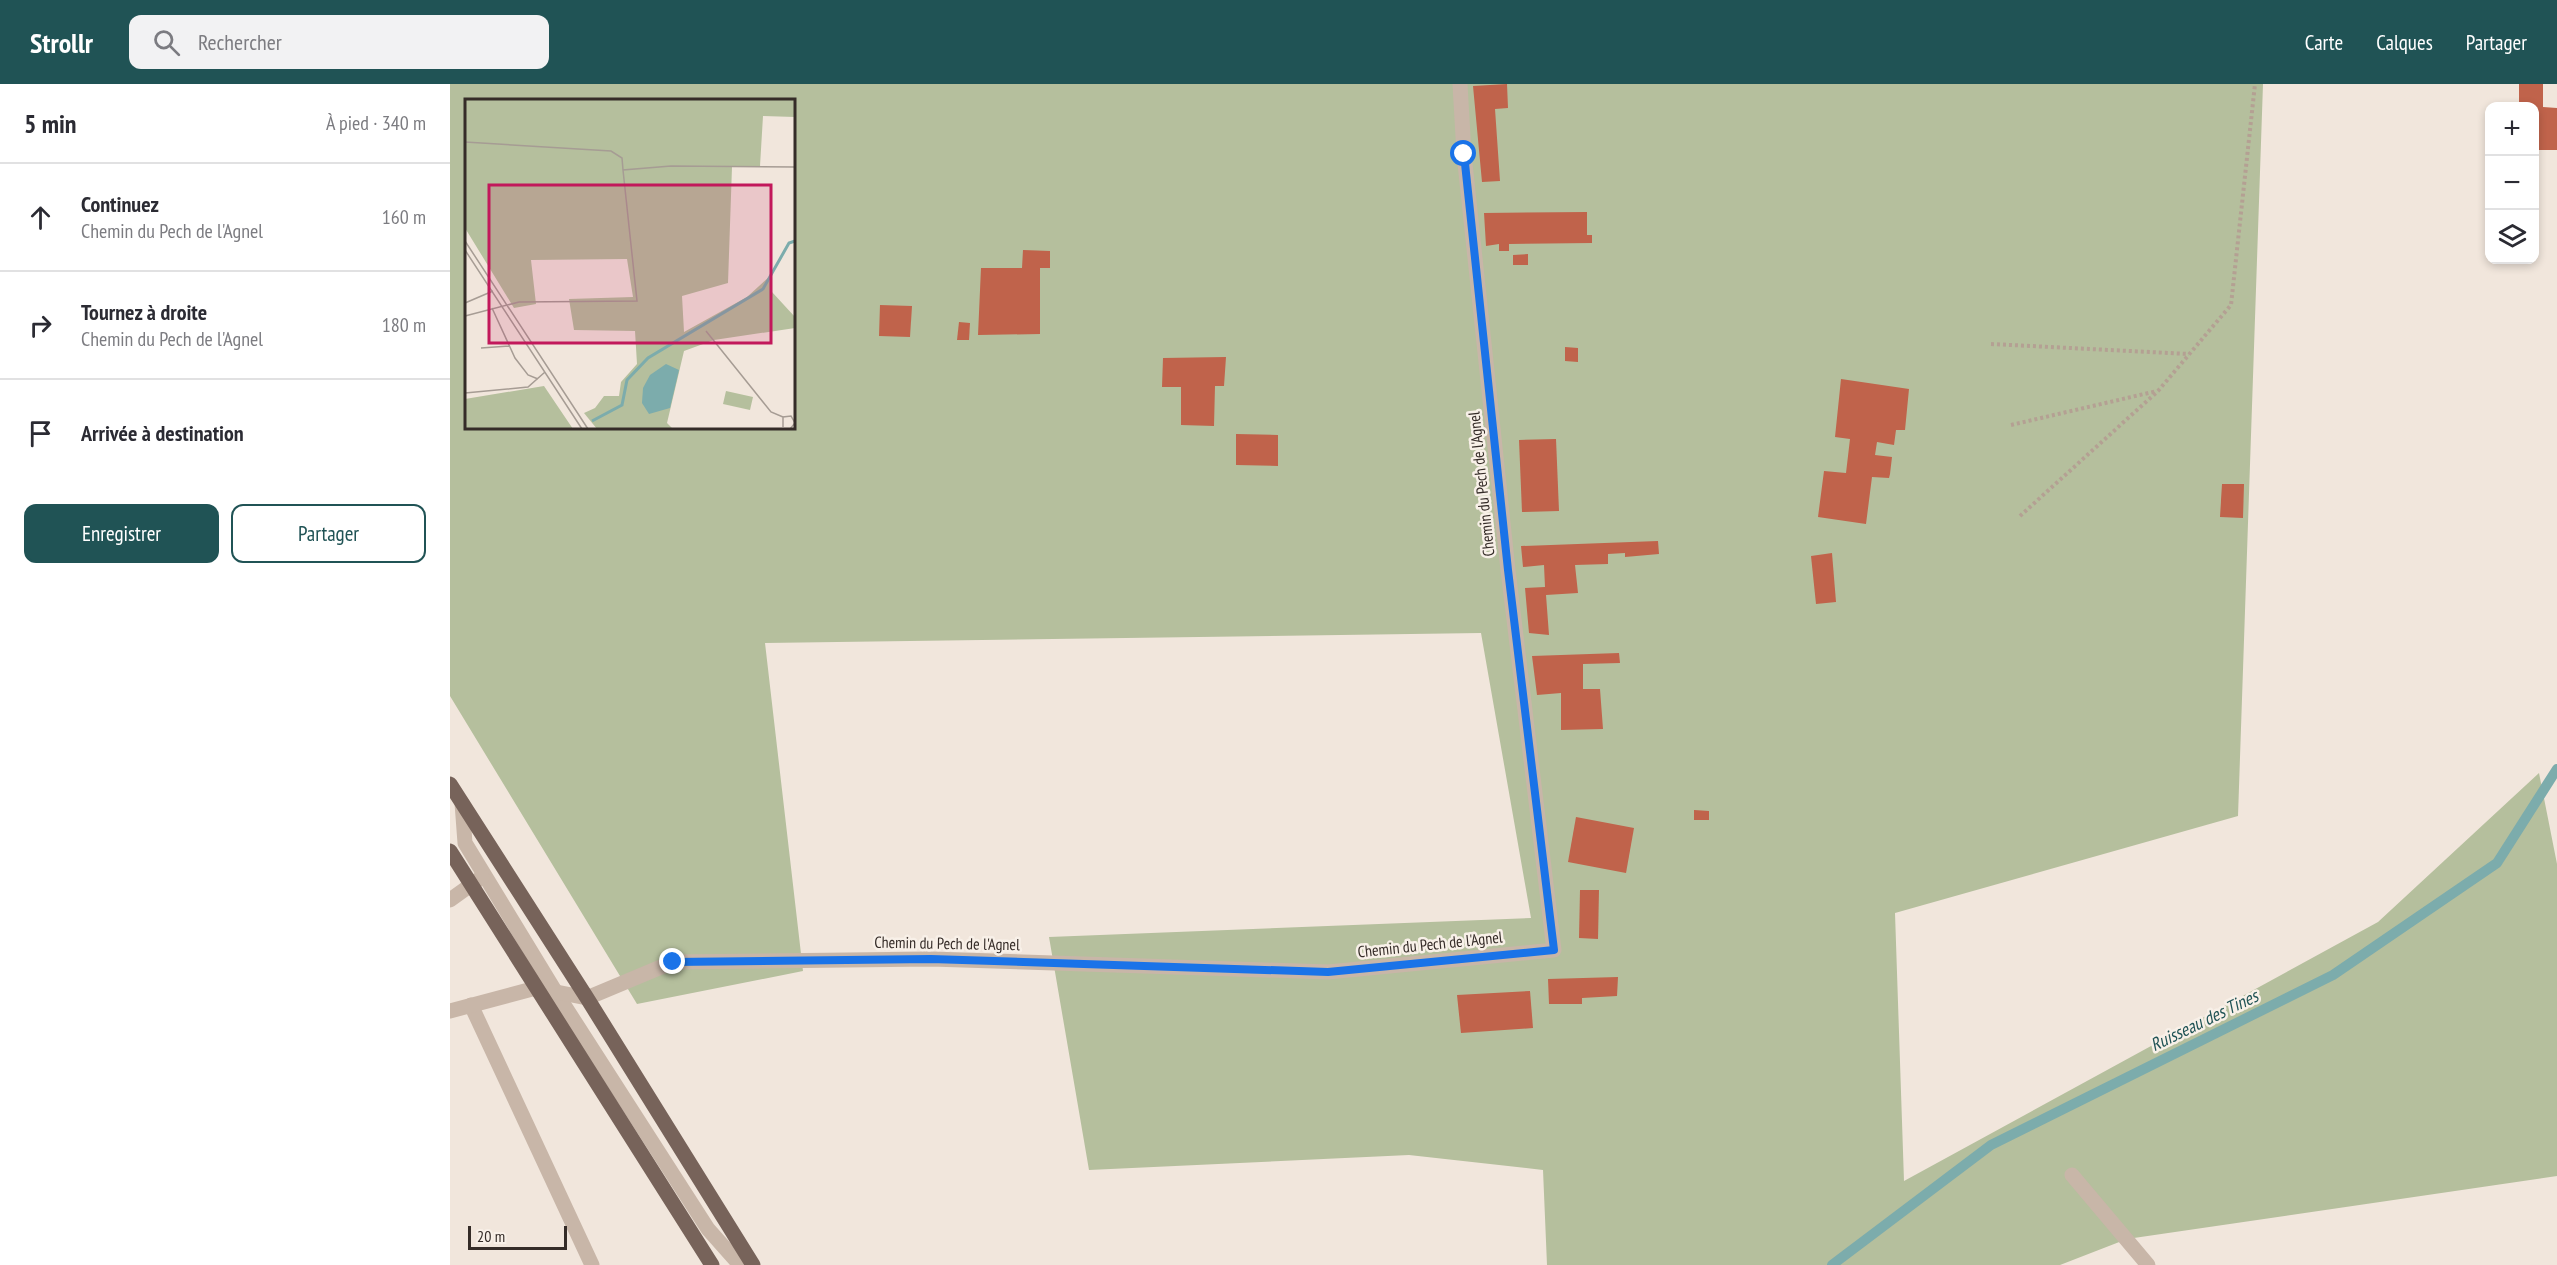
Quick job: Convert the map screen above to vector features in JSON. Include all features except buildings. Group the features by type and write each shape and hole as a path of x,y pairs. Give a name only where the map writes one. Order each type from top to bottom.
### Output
{"main road":[{"path":"450,784 587,998 753,1265"},
{"path":"450,851 711,1265"}],"street":[{"name":"Chemin du Pech de l'Agnel","path":"587,998 673,962 931,959 1328,972 1554,950 1507,558 1464,154 1460,84"},
{"path":"462,803 465,843 484,875 555,991 708,1229 740,1265"},
{"path":"450,900 484,875"},
{"path":"450,1011 536,988 587,998"},
{"path":"471,1005 592,1265"},
{"path":"2072,1175 2148,1265"}],"path":[{"path":"2020,516 2158,391 2231,305 2255,84"},
{"path":"1991,344 2189,354"},
{"path":"2011,425 2158,391"}],"green space":[{"path":"450,84 2263,84 2238,816 1895,913 1904,1181 2378,922 2539,773 2557,864 2557,1176 2127,1239 2060,1265 1547,1265 1543,1170 1409,1155 1089,1170 1049,937 1531,918 1481,633 765,643 803,971 637,1004 450,696"}],"waterway":[{"name":"Ruisseau des Tines","path":"1832,1265 1991,1145 2333,975 2497,863 2557,769"}],"route":[{"path":"673,962 931,959 1328,972 1554,950 1508,570 1464,154"}]}
